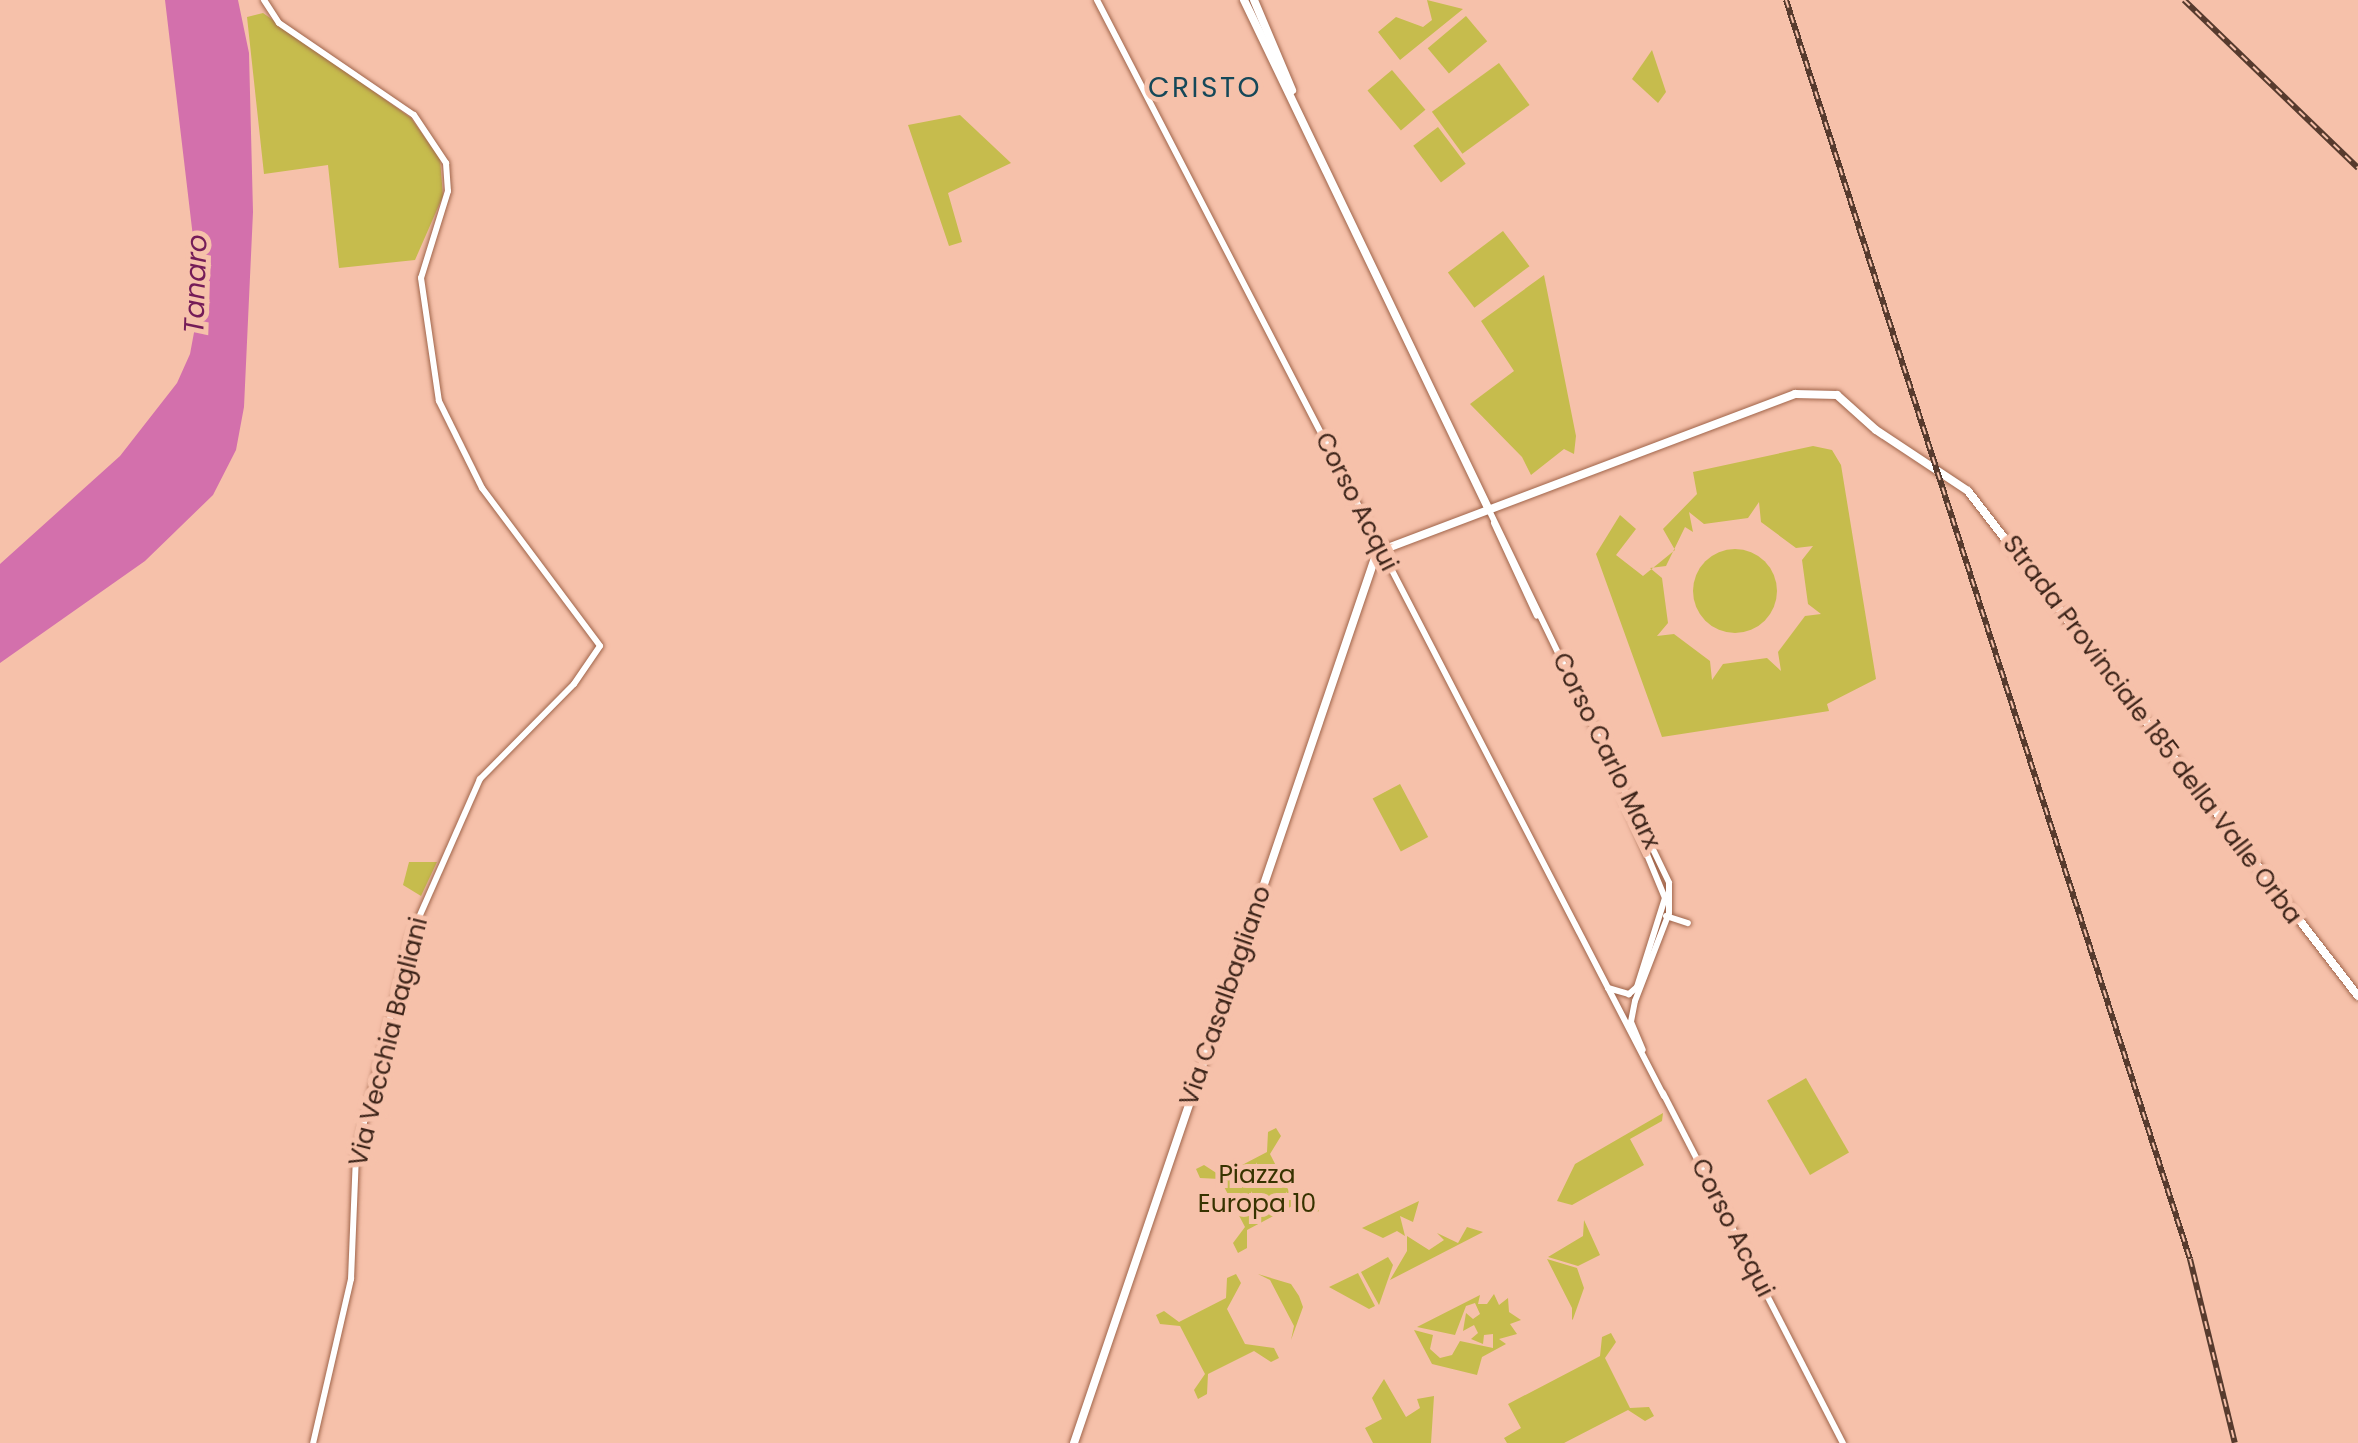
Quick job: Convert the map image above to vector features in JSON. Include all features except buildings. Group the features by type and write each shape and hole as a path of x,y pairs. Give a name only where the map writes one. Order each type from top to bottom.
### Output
{"main road":[{"name":"Corso Carlo Marx","path":"1244,0 1488,508"},
{"name":"Corso Carlo Marx","path":"1254,0 1290,89"},
{"name":"Strada Provinciale 185 della Valle Orba","path":"1488,508 1817,390 1841,397 1876,430 1940,470 1975,499 2358,996"},
{"path":"1380,549 1488,508"},
{"name":"Via Casalbagliano","path":"1074,1443 1380,549"}],"street":[{"name":"Via Vecchia Bagliani","path":"264,0 279,23 414,115 446,163 448,191 421,278 439,400 482,488 600,646 574,684 480,779 414,926 356,1156 351,1278 313,1443"},
{"name":"Corso Acqui","path":"1097,0 1843,1443"},
{"name":"Corso Carlo Marx","path":"1488,508 1664,872 1665,915 1630,1000 1618,1007"},
{"path":"1665,915 1688,923"},
{"path":"1604,983 1630,1000 1618,1007"},
{"name":"Corso Acqui","path":"1630,1000 1632,1026 1664,1096"}],"green space":[{"path":"1427,0 1463,9 1400,60 1378,32 1396,17 1423,27 1432,20"},
{"path":"263,13 411,118 440,159 443,196 415,260 339,268 328,165 264,174 247,17"},
{"path":"1466,16 1487,41 1449,73 1428,48"},
{"path":"1652,50 1666,92 1658,103 1632,79"},
{"path":"1499,63 1530,105 1462,154 1432,112"},
{"path":"1392,70 1425,110 1401,130 1367,91"},
{"path":"960,115 1011,163 948,193 962,242 949,246 908,125"},
{"path":"1438,127 1466,164 1441,182 1413,146"},
{"path":"1503,231 1529,266 1474,308 1448,273"},
{"path":"1544,275 1576,436 1574,454 1564,449 1531,475 1522,457 1470,404 1514,371 1481,321"},
{"path":"1813,446 1832,450 1841,465 1876,679 1827,704 1829,711 1662,737 1596,554 1620,515 1636,529 1616,555 1643,576 1651,569 1662,578 1668,623 1657,636 1674,634 1710,661 1712,680 1723,664 1767,658 1781,671 1778,652 1805,616 1821,614 1808,604 1802,560 1813,546 1796,548 1761,522 1759,502 1748,518 1704,524 1689,512 1693,532 1685,527 1674,549 1663,529 1697,494 1693,472"},
{"path":"1735,549 1751,552 1765,561 1774,575 1774,607 1765,621 1751,630 1735,633 1719,630 1705,621 1696,607 1693,591 1696,575 1705,561 1719,552"},
{"path":"1673,552 1666,566 1653,568"},
{"path":"1400,784 1428,837 1401,852 1373,799"},
{"path":"409,862 437,862 421,896 403,885"},
{"path":"1806,1078 1849,1152 1810,1175 1767,1100"},
{"path":"1663,1113 1662,1121 1630,1139 1644,1165 1572,1205 1557,1201 1575,1164"},
{"name":"Piazza Europa 10","path":"1276,1128 1281,1136 1270,1154 1294,1201 1314,1202 1319,1211 1312,1215 1296,1204 1247,1230 1247,1248 1238,1253 1233,1243 1245,1227 1220,1179 1200,1178 1196,1169 1204,1165 1221,1176 1267,1152 1268,1132"},
{"path":"1419,1201 1413,1222 1400,1216 1405,1236 1397,1231 1383,1238 1362,1228"},
{"path":"1584,1220 1600,1255 1578,1266 1548,1257 1583,1236"},
{"path":"1467,1227 1483,1232 1390,1280 1407,1251 1407,1236 1429,1250 1444,1240 1437,1233 1458,1243"},
{"path":"1388,1257 1393,1265 1379,1305 1361,1272"},
{"path":"1547,1259 1577,1268 1584,1288 1572,1320 1572,1308"},
{"path":"1358,1273 1375,1306 1369,1309 1329,1287"},
{"path":"1236,1274 1241,1283 1227,1309 1245,1344 1274,1348 1279,1358 1271,1362 1254,1351 1208,1374 1207,1394 1198,1399 1194,1390 1205,1374 1180,1326 1160,1324 1156,1315 1164,1311 1179,1322 1226,1298 1227,1278"},
{"path":"1258,1274 1291,1284 1299,1296 1303,1307 1291,1340 1294,1326 1270,1280"},
{"path":"1494,1294 1499,1305 1508,1298 1509,1312 1521,1320 1510,1324 1517,1334 1499,1339 1506,1344 1482,1357 1477,1375 1432,1364 1414,1330 1433,1335 1430,1349 1440,1358 1452,1355 1460,1341 1493,1348 1493,1334 1484,1335 1483,1344 1471,1339 1478,1333 1474,1325 1463,1331 1466,1313 1473,1319 1480,1314 1475,1303 1466,1306 1455,1335 1417,1327 1480,1295 1478,1304 1487,1304"},
{"path":"1611,1333 1616,1342 1605,1358 1630,1408 1649,1407 1654,1416 1645,1421 1628,1410 1564,1443 1507,1443 1504,1438 1521,1428 1508,1404 1600,1356 1602,1337"},
{"path":"1384,1379 1406,1417 1420,1408 1417,1399 1434,1396 1431,1443 1373,1443 1365,1428 1382,1419 1372,1398"}],"shaded area":[{"path":"165,0 238,0 249,53 253,212 244,407 236,450 213,495 145,561 0,663 0,564 120,456 177,383 190,354 198,311 195,254"}],"railway":[{"path":"1786,0 2190,1259 2235,1443"},
{"path":"2184,0 2358,168"}],"district":[{"name":"CRISTO","path":"1205,88"}],"water label":[{"name":"Tanaro","path":"196,284"}]}
